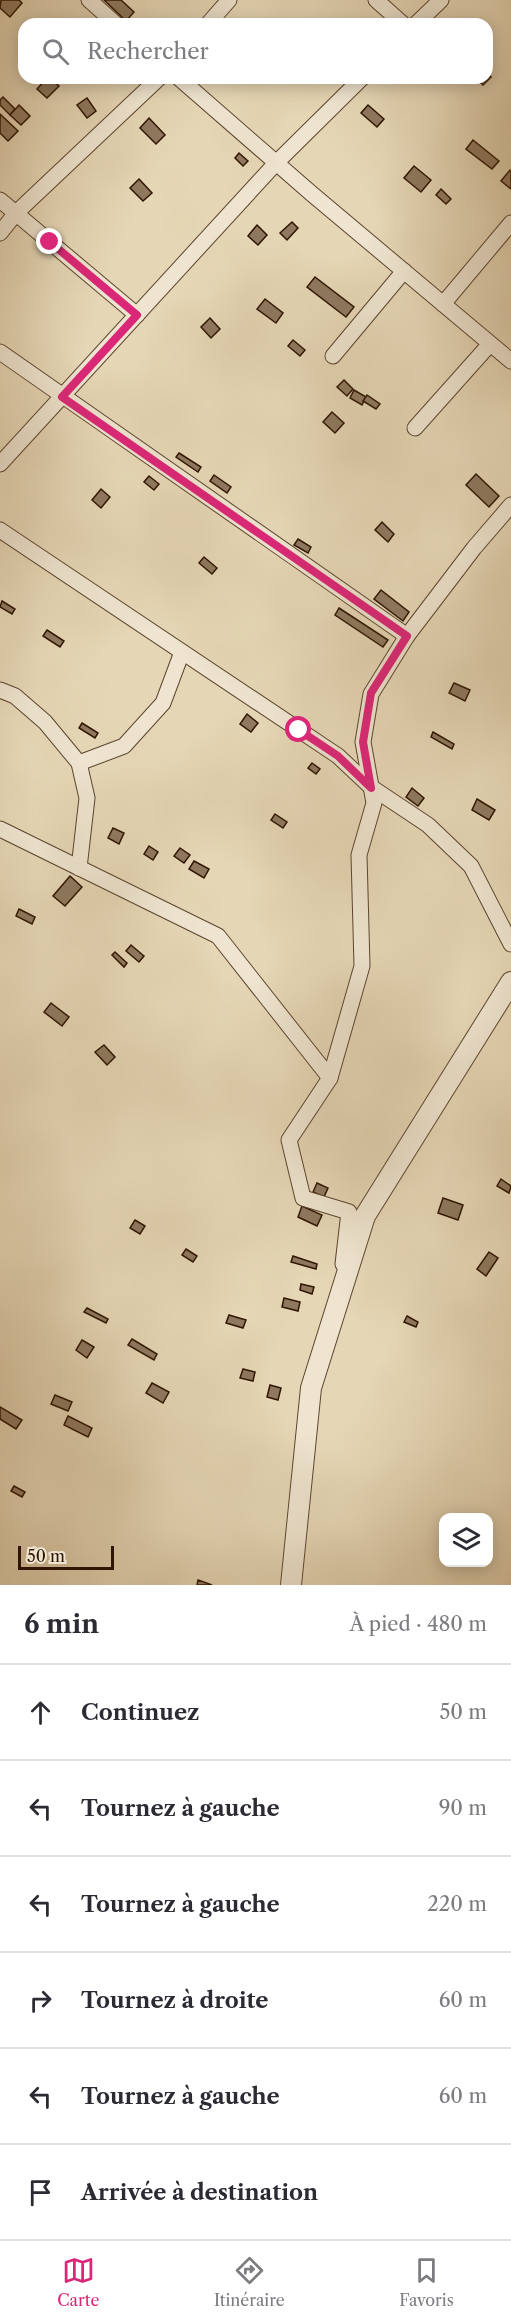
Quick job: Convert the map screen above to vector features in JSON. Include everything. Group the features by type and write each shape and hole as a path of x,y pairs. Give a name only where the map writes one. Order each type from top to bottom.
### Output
{"street":[{"path":"89,0 109,18"},
{"path":"213,18 229,0"},
{"path":"376,0 397,18"},
{"path":"422,18 441,0"},
{"path":"0,232 15,213 153,84"},
{"path":"186,84 511,361"},
{"path":"0,464 276,163 356,84"},
{"path":"0,200 137,315"},
{"path":"443,304 511,223"},
{"path":"333,356 404,271"},
{"path":"415,428 490,344"},
{"path":"0,352 407,636"},
{"path":"339,1297 349,1212 303,1198 289,1140 330,1078 362,966 359,855 375,804 363,742 371,693 407,636 474,548 511,505"},
{"path":"0,530 338,756 371,788 428,825 471,866 511,944"},
{"path":"79,763 124,746 163,703 182,652"},
{"path":"0,690 15,696 45,722 79,763 87,798 79,868"},
{"path":"0,829 218,936 330,1078"},
{"path":"291,1585 311,1388 365,1216 511,982"}],"building":[{"path":"1,0 19,0 22,3 10,17 0,8"},
{"path":"104,0 121,0 134,12 129,18 123,18"},
{"path":"42,84 59,86 47,98 37,89"},
{"path":"3,97 15,109 10,115 0,105"},
{"path":"87,98 96,111 87,118 77,105"},
{"path":"19,105 30,116 21,125 10,115"},
{"path":"368,105 384,119 377,127 361,113"},
{"path":"0,114 18,131 8,141 0,133"},
{"path":"149,118 165,135 156,144 140,128"},
{"path":"473,140 499,161 492,169 466,149"},
{"path":"239,153 248,161 243,166 235,158"},
{"path":"414,166 431,180 421,192 404,178"},
{"path":"511,171 511,189 501,181"},
{"path":"139,179 152,193 143,201 130,188"},
{"path":"441,189 451,199 446,204 436,195"},
{"path":"292,222 298,228 287,240 280,233"},
{"path":"257,225 267,235 258,245 248,236"},
{"path":"315,277 354,307 346,317 307,287"},
{"path":"265,299 283,313 276,323 257,309"},
{"path":"210,318 220,329 211,338 201,327"},
{"path":"293,340 305,350 300,356 288,346"},
{"path":"344,380 353,389 347,396 337,387"},
{"path":"354,390 366,397 362,405 350,398"},
{"path":"367,395 380,404 376,409 363,401"},
{"path":"332,412 344,423 335,433 323,422"},
{"path":"179,453 201,467 198,472 176,457"},
{"path":"476,474 499,496 489,507 466,485"},
{"path":"214,475 231,487 227,493 210,481"},
{"path":"149,476 159,484 154,490 144,482"},
{"path":"101,489 110,497 101,508 92,500"},
{"path":"382,522 394,534 388,542 375,530"},
{"path":"298,539 311,547 308,553 294,545"},
{"path":"204,557 217,568 212,574 199,563"},
{"path":"381,590 409,612 403,621 374,599"},
{"path":"2,601 15,609 12,614 0,607"},
{"path":"339,608 388,640 383,647 335,615"},
{"path":"47,630 64,641 60,647 43,636"},
{"path":"454,683 470,690 465,701 449,693"},
{"path":"247,714 258,723 251,732 240,724"},
{"path":"82,723 98,733 95,738 79,728"},
{"path":"433,732 454,744 452,749 431,737"},
{"path":"312,763 320,769 316,774 308,768"},
{"path":"412,788 424,798 418,806 406,797"},
{"path":"477,799 495,810 489,820 472,810"},
{"path":"275,814 287,822 283,828 271,820"},
{"path":"113,828 124,833 119,844 108,838"},
{"path":"149,846 158,852 153,860 144,854"},
{"path":"180,848 190,855 184,863 174,856"},
{"path":"194,861 209,869 204,878 189,869"},
{"path":"70,876 82,887 65,906 53,896"},
{"path":"19,909 35,917 32,924 16,916"},
{"path":"131,945 144,956 139,962 126,951"},
{"path":"115,952 127,963 124,967 112,955"},
{"path":"51,1003 69,1017 62,1026 44,1012"},
{"path":"104,1045 115,1057 107,1065 95,1052"},
{"path":"501,1179 511,1186 509,1193 497,1186"},
{"path":"317,1183 328,1188 324,1197 313,1192"},
{"path":"443,1198 463,1205 458,1220 438,1213"},
{"path":"302,1206 322,1215 317,1226 298,1217"},
{"path":"135,1220 145,1226 140,1234 130,1228"},
{"path":"186,1249 197,1256 193,1262 182,1255"},
{"path":"489,1252 498,1258 486,1276 477,1269"},
{"path":"293,1256 317,1264 316,1269 291,1262"},
{"path":"301,1284 314,1287 312,1294 300,1290"},
{"path":"284,1298 300,1302 298,1311 282,1307"},
{"path":"87,1308 108,1319 106,1323 84,1312"},
{"path":"229,1315 246,1320 243,1328 226,1323"},
{"path":"407,1316 418,1322 416,1327 404,1322"},
{"path":"132,1339 157,1354 154,1360 128,1345"},
{"path":"82,1340 94,1347 87,1358 76,1350"},
{"path":"243,1369 255,1372 253,1381 240,1378"},
{"path":"152,1383 169,1392 163,1403 146,1393"},
{"path":"270,1385 281,1388 278,1400 267,1397"},
{"path":"55,1395 72,1402 68,1411 51,1404"},
{"path":"0,1407 22,1420 16,1429 0,1419"},
{"path":"68,1416 92,1428 88,1437 64,1425"},
{"path":"14,1486 25,1492 22,1497 11,1491"},
{"path":"198,1580 212,1585 197,1585"}],"route":[{"path":"50,242 137,315 62,397 407,636 371,693 363,742 371,788 338,756 299,730"}]}
